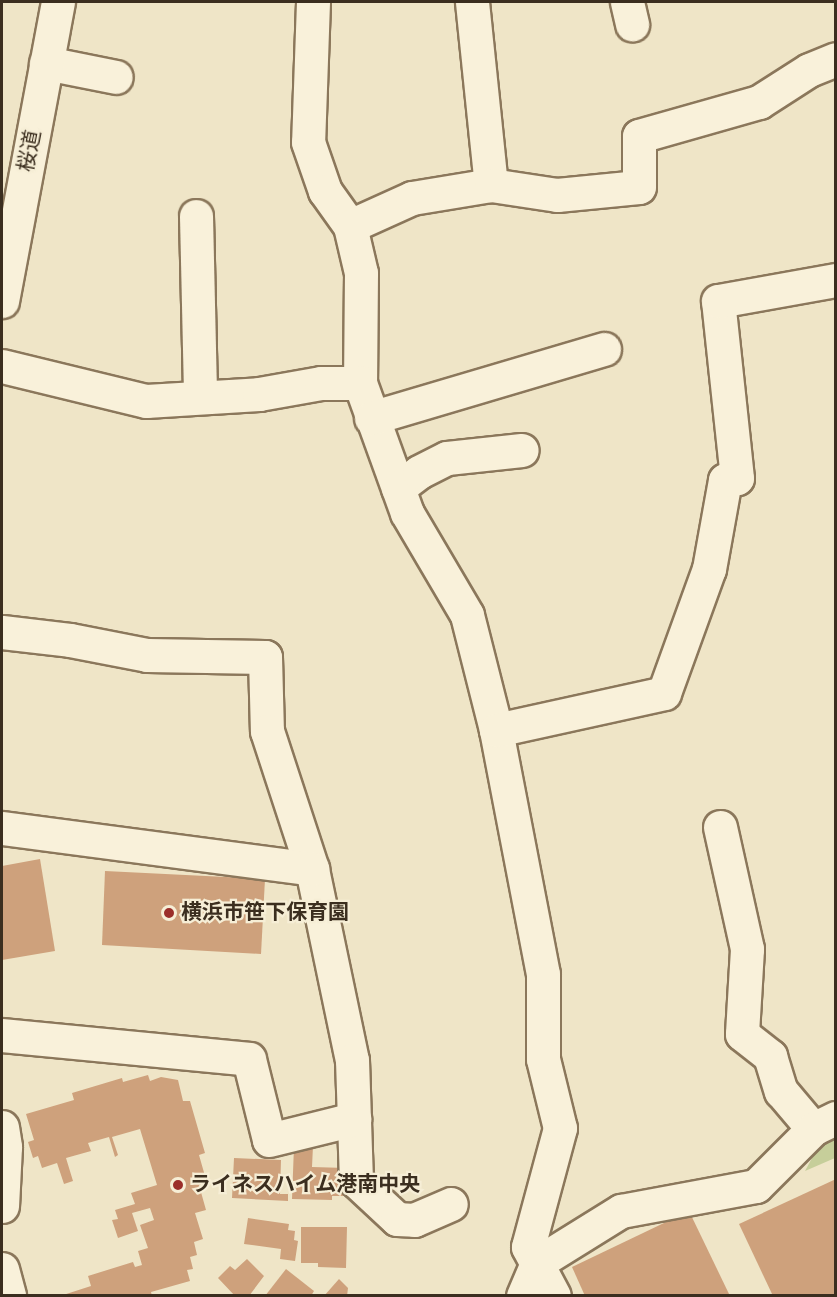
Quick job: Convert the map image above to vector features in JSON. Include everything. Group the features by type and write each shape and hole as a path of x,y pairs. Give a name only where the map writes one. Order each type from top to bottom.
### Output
{"street":[{"name":"桜道","path":"2,301 58,2"},
{"path":"313,2 308,142 325,191 350,226 360,273 360,383 406,513 467,615 495,730 543,974 543,1059 560,1128 528,1247 554,1296"},
{"path":"472,2 490,185"},
{"path":"350,226 412,198 490,185 557,195 639,187 639,136 759,102 809,70 836,59"},
{"path":"46,63 116,77"},
{"path":"196,216 200,398"},
{"path":"495,730 664,693 709,569 724,480 737,478 718,301 836,280"},
{"path":"371,418 604,349"},
{"path":"2,366 146,401 260,394 321,383 360,383"},
{"path":"398,488 419,472 447,458 522,450"},
{"path":"2,632 70,640 147,655 265,657 267,731 312,869 352,1060 356,1181 397,1219 414,1220 451,1204"},
{"path":"523,1296 537,1263 621,1211 756,1186 824,1124 781,1091 770,1056 742,1034 747,949 720,827"},
{"path":"2,828 312,869"},
{"path":"2,1035 249,1059 269,1140 354,1119"},
{"path":"2,1127 5,1147 2,1206"},
{"path":"2,1269 9,1296"}],"green space":[{"path":"835,1131 835,1158 805,1171 823,1138"}],"building":[{"path":"40,859 55,951 2,960 2,866"},
{"path":"105,871 265,879 261,954 102,945"},
{"name":"ライネスハイム港南中央","path":"148,1075 150,1081 161,1077 178,1080 183,1101 190,1101 205,1153 199,1155 207,1183 199,1185 206,1210 195,1213 203,1239 194,1242 197,1255 190,1257 193,1269 187,1270 190,1281 151,1292 152,1296 60,1296 91,1286 88,1276 133,1262 135,1267 142,1265 138,1251 148,1248 140,1225 154,1220 150,1208 132,1213 138,1231 118,1238 112,1220 118,1219 115,1210 135,1204 131,1193 157,1185 140,1129 112,1137 118,1155 115,1157 109,1137 88,1143 91,1151 66,1158 73,1181 64,1184 57,1163 42,1168 38,1156 33,1158 28,1142 34,1140 26,1114 74,1100 72,1093 122,1078 123,1082"},
{"path":"294,1146 313,1146 312,1167 346,1168 345,1196 332,1196 332,1200 292,1199"},
{"path":"234,1158 281,1160 280,1194 288,1194 288,1201 232,1198"},
{"path":"836,1179 836,1296 773,1296 739,1224"},
{"path":"689,1211 730,1296 585,1296 572,1267"},
{"path":"248,1218 289,1224 288,1230 295,1231 294,1240 298,1241 295,1261 280,1259 281,1249 244,1244"},
{"path":"301,1227 347,1227 346,1268 318,1267 318,1263 301,1263"},
{"path":"247,1259 264,1276 249,1296 235,1296 218,1278 230,1266 235,1270"},
{"path":"286,1269 314,1291 311,1296 265,1296"},
{"path":"339,1279 348,1288 347,1296 324,1296"}],"place":[{"name":"横浜市笹下保育園","path":"169,913"},
{"name":"ライネスハイム港南中央","path":"178,1185"}]}
